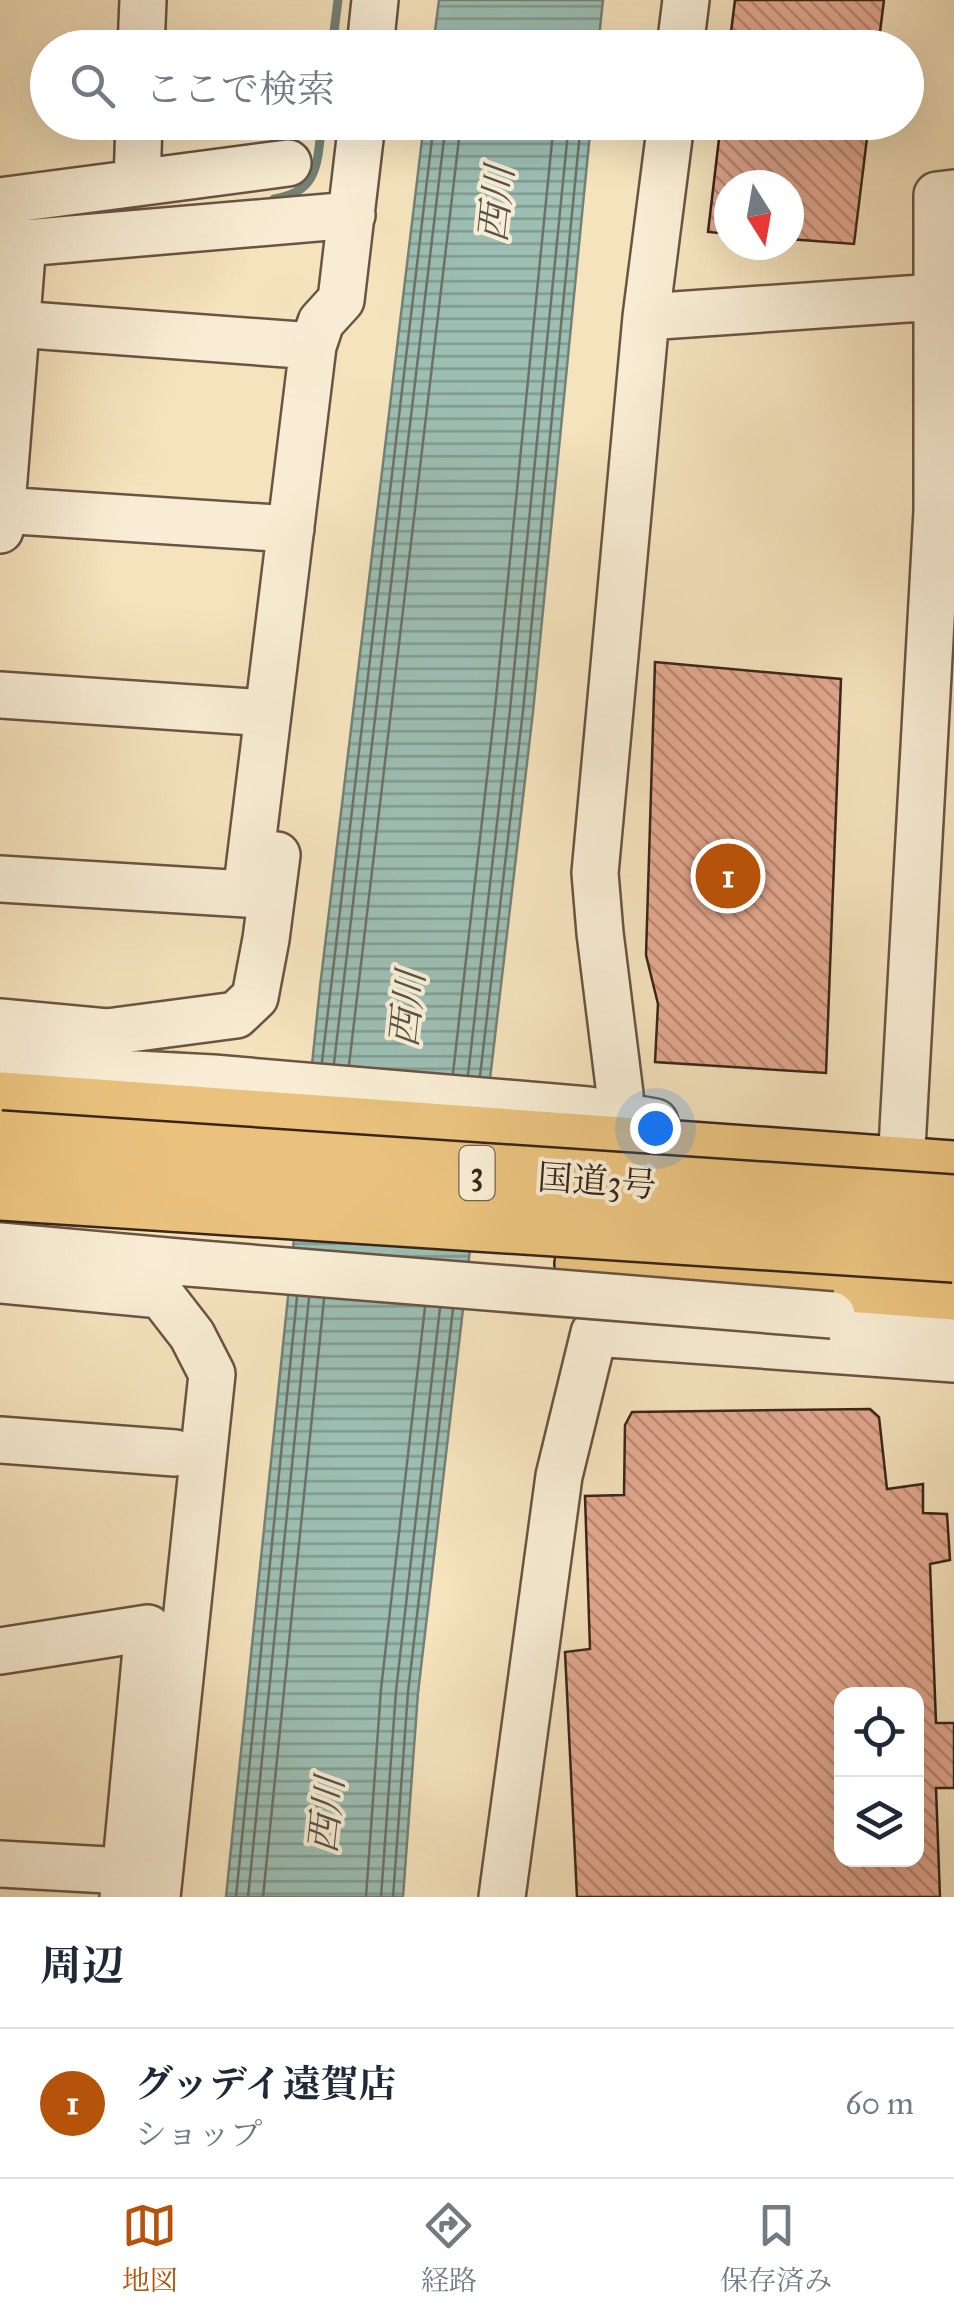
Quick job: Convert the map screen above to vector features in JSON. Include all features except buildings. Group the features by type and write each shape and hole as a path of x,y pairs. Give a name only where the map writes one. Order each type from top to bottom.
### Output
{"highway":[{"path":"0,1100 204,1067 598,1116 711,1153 928,1167"},
{"name":"国道3号","path":"0,1139 954,1203"},
{"name":"国道3号","path":"0,1192 954,1254"},
{"path":"0,1200 134,1223 583,1264 954,1292"}],"street":[{"path":"142,30 143,0"},
{"path":"372,30 375,0"},
{"path":"682,30 686,0"},
{"path":"137,183 138,140"},
{"path":"204,1067 236,1015 254,997 266,939 340,343 341,300 360,140"},
{"path":"598,1116 600,933 595,872 646,316 669,140"},
{"path":"0,201 288,163"},
{"path":"928,1167 937,194 954,193"},
{"path":"292,529 0,517 16,324 11,243 352,215"},
{"path":"646,316 936,297"},
{"path":"0,879 246,894 312,346 321,322 341,300"},
{"path":"16,324 312,346"},
{"path":"0,695 268,713"},
{"path":"0,1022 107,1032 204,1067"},
{"path":"0,1067 204,1067"},
{"path":"0,1246 954,1322"},
{"path":"0,1280 162,1295 192,1335 212,1374 135,1888"},
{"path":"502,1897 558,1476 594,1333 954,1359"},
{"path":"0,1440 175,1453"},
{"path":"0,1651 148,1628 135,1888"},
{"path":"0,1864 135,1888"}],"water":[{"path":"439,0 603,0 600,30 435,30"},
{"name":"西川","path":"422,140 589,140 533,712 418,1693 403,1897 226,1897 320,987"}],"waterway":[{"path":"334,30 338,0"},
{"path":"274,199 300,190 308,182 317,162 320,140"}],"tunnel":[{"path":"161,1295 195,1053"}],"place":[{"name":"グッデイ遠賀店","path":"728,876"}]}
